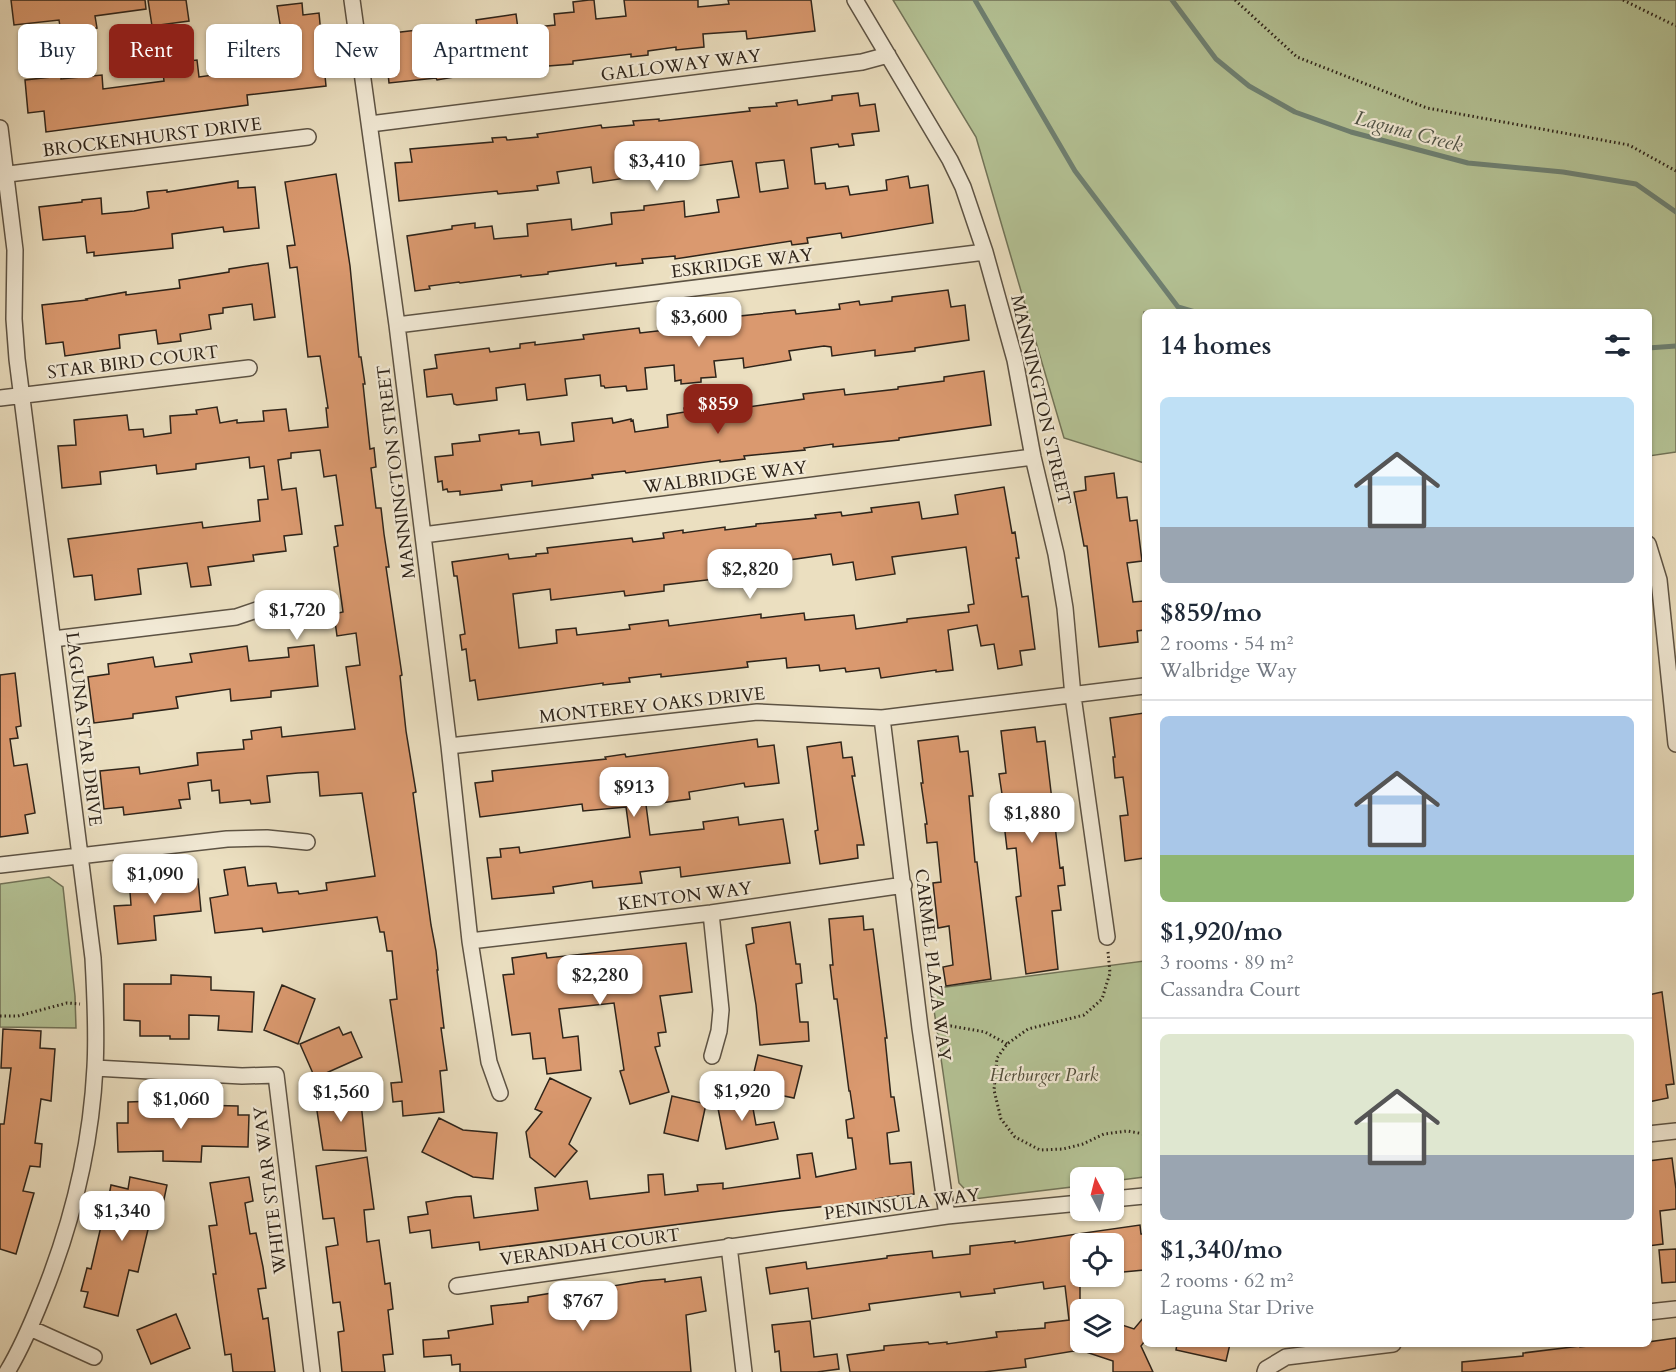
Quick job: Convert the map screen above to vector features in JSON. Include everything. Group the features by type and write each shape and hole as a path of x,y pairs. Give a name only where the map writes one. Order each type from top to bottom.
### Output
{"street":[{"name":"MANNINGTON STREET","path":"352,0 397,325 449,746 470,941 489,1062 500,1093"},
{"name":"MANNINGTON STREET","path":"855,0 950,160 963,187 985,252 1016,360 1033,457 1065,608 1073,696 1107,937"},
{"name":"GALLOWAY WAY","path":"370,124 862,62 888,55"},
{"name":"LAGUNA STAR DRIVE","path":"0,128 3,175 15,250 14,319 21,396 93,958 96,1004 91,1121 74,1206 56,1264 30,1328 7,1372"},
{"name":"BROCKENHURST DRIVE","path":"3,175 308,137"},
{"name":"ESKRIDGE WAY","path":"397,325 985,252"},
{"name":"STAR BIRD COURT","path":"0,399 249,368"},
{"name":"WALBRIDGE WAY","path":"423,535 1033,457"},
{"path":"1652,557 1659,580 1656,615 1676,744"},
{"path":"53,639 236,617 277,603"},
{"name":"MONTEREY OAKS DRIVE","path":"449,746 757,712 882,718 1142,686"},
{"name":"CARMEL PLAZA WAY","path":"882,718 920,1028 947,1216"},
{"path":"0,865 227,838 267,838 307,842"},
{"name":"KENTON WAY","path":"470,941 711,913 904,885"},
{"path":"711,913 721,1010 719,1031 712,1056"},
{"name":"WHITE STAR WAY","path":"95,1068 242,1076 276,1075 312,1372"},
{"path":"1652,1134 1676,1131"},
{"path":"1124,1198 1142,1196"},
{"name":"PENINSULA WAY","path":"729,1246 947,1216 1070,1204"},
{"path":"729,1246 744,1372"},
{"name":"VERANDAH COURT","path":"457,1286 729,1246"},
{"path":"1652,1312 1676,1309"},
{"path":"30,1328 94,1357"},
{"path":"1265,1372 1266,1369 1286,1357 1368,1347"}],"path":[{"path":"1235,0 1297,57 1427,108 1629,145 1676,171"},
{"path":"1623,0 1676,26"},
{"path":"1107,937 1110,973 1102,999 1084,1015 1028,1029 1007,1044 997,1058 994,1090 1001,1119 1015,1137 1040,1150 1063,1149 1083,1144 1104,1134 1126,1131 1142,1134"},
{"path":"0,1016 18,1016 67,1003 96,1004"},
{"path":"920,1028 951,1026 985,1032 1007,1044"}],"green space":[{"path":"893,0 1676,0 1676,452 1652,456 1652,309 1142,309 1142,462 1064,438 976,137"},
{"path":"49,877 63,887 75,996 76,1028 0,1027 0,884"},
{"name":"Herburger Park","path":"1142,961 1142,1177 1124,1180 1124,1167 1070,1167 1070,1187 974,1199 959,1183 931,989"}],"building":[{"path":"11,0 145,0 146,9 95,16 96,24 60,24 59,20 14,25"},
{"path":"148,0 186,0 189,21 152,24"},
{"path":"594,0 596,19 626,16 624,0 698,0 698,7 729,4 728,0 811,0 815,31 747,39 746,31 703,34 704,47 676,50 676,47 648,51 648,55 631,57 631,54 549,66 549,26 555,25 554,14 574,12 573,2"},
{"path":"302,3 303,15 319,13 320,24 314,24 314,78 325,78 326,86 247,95 248,105 46,132 44,111 28,113 25,80 97,78 97,75 102,75 103,89 164,81 164,78 194,78 194,60 197,60 199,77 302,78 302,24 280,24 277,6"},
{"path":"516,14 517,24 477,24 476,20"},
{"path":"412,31 412,78 436,78 389,83 388,78 400,78 400,32"},
{"path":"858,93 860,106 875,104 879,131 852,134 854,145 839,147 838,144 811,148 815,184 825,183 826,189 848,186 850,195 887,190 886,180 908,176 910,188 928,185 933,223 842,238 841,233 807,238 808,243 792,245 791,241 675,259 675,256 642,259 643,263 616,266 616,263 548,272 548,274 459,282 429,286 430,289 415,291 407,236 475,223 475,228 492,226 494,239 528,236 527,224 571,219 572,230 612,224 611,213 644,210 644,206 684,201 685,217 719,212 717,200 739,197 732,161 688,167 687,156 653,159 654,172 632,174 633,177 593,183 591,167 557,172 559,183 537,186 538,190 498,194 497,191 399,201 395,163 412,162 410,149 493,142 492,138 506,137 507,140 538,137 537,134 601,125 602,128 634,125 633,121 659,119 659,121 750,111 749,108 777,106 776,103 797,100 798,105 832,100 832,96","holes":["784,160 788,188 760,192 756,163"]},
{"path":"336,174 350,266 359,357 361,357 365,384 363,384 370,449 374,448 376,467 371,468 376,508 381,508 389,567 386,567 402,675 400,676 406,731 416,792 413,793 436,951 444,1028 441,1028 447,1070 440,1071 444,1112 403,1116 402,1101 393,1102 391,1083 402,1082 390,1000 397,999 392,951 387,951 384,932 380,932 377,917 263,932 262,928 215,933 210,898 228,895 224,870 245,867 248,886 276,883 278,893 298,891 299,894 327,890 326,883 375,876 362,793 320,796 318,772 298,773 267,776 270,802 251,804 250,800 220,803 219,790 212,791 211,780 188,783 190,799 179,800 181,808 124,815 123,807 104,809 100,771 139,767 140,774 198,765 197,753 244,749 243,740 252,739 251,731 281,727 282,737 355,729 346,667 360,665 356,633 337,636 334,614 343,612 334,547 338,546 335,526 343,525 336,475 324,477 320,450 291,453 291,458 278,460 282,490 296,488 302,534 284,536 286,551 253,555 254,561 208,567 211,585 191,587 187,563 138,569 141,594 95,600 92,575 74,577 68,539 202,522 203,528 260,521 258,500 268,499 264,466 250,468 249,457 196,464 196,469 157,474 156,465 100,472 101,484 62,488 58,446 76,445 74,420 127,415 129,430 143,429 144,437 171,433 170,416 197,414 196,410 217,407 220,423 237,420 237,423 264,421 263,411 286,409 289,431 328,427 326,408 328,408 320,356 308,357 297,267 290,268 287,246 295,245 285,182"},
{"path":"238,181 238,188 255,187 259,228 224,232 223,227 172,234 173,248 94,256 94,252 87,253 85,236 43,240 39,207 101,198 102,214 134,211 149,208 147,192 167,190 167,192"},
{"path":"268,263 275,317 254,320 252,304 223,308 223,313 209,315 211,329 180,334 181,341 158,344 156,330 119,335 120,348 65,356 63,342 46,344 42,305 87,300 126,292 126,295 180,288 179,280"},
{"path":"948,290 951,307 965,305 969,340 875,356 875,350 832,356 831,347 824,346 789,351 791,360 744,368 743,358 714,361 716,377 701,378 701,382 681,384 681,380 675,381 674,365 645,368 647,389 627,391 626,386 605,388 601,386 600,375 565,379 567,395 527,400 525,384 496,388 497,400 457,405 454,404 452,394 427,397 424,370 437,368 435,355 489,348 490,352 520,348 520,344 535,342 535,345 584,339 583,335 639,328 640,333 692,327 691,323 740,321 740,316 795,310 796,314 840,309 839,304 859,301 860,305 892,301 892,297"},
{"path":"984,371 991,425 899,438 899,440 833,447 833,444 804,448 805,450 744,456 745,459 592,475 593,478 532,486 532,481 501,485 502,490 460,495 460,491 443,490 442,481 438,482 435,457 453,455 452,444 480,441 479,435 519,430 519,434 539,432 541,445 574,441 572,423 612,418 613,423 631,419 635,432 668,427 667,415 685,412 684,408 704,404 706,413 804,399 803,394 844,389 845,395 898,389 898,387 944,381 944,377"},
{"path":"1114,473 1117,498 1127,497 1130,521 1137,520 1142,561 1127,563 1133,602 1142,601 1142,630 1137,631 1138,642 1099,647 1087,546 1084,546 1074,492 1086,490 1085,477"},
{"path":"1004,487 1012,533 1015,532 1022,597 1028,596 1035,649 1020,651 1022,665 998,669 994,644 981,646 977,625 948,630 953,670 936,672 936,670 881,678 879,668 846,672 845,668 820,671 819,665 787,668 786,658 747,662 748,667 661,677 661,674 629,678 630,682 603,685 603,683 478,700 475,680 470,681 466,649 462,650 460,635 465,634 457,576 454,576 452,562 508,554 509,559 536,556 536,554 548,553 547,548 632,538 633,542 664,538 663,533 683,530 683,533 725,527 725,530 756,526 756,524 816,518 815,515 841,512 842,516 872,512 871,508 919,502 922,519 958,514 955,495","holes":["966,547 974,604 968,605 969,612 907,619 907,622 856,629 854,615 805,620 804,613 761,618 761,614 669,626 668,620 629,625 630,629 577,635 576,628 556,630 557,643 519,648 513,594 550,589 551,600 624,591 625,596 664,591 664,585 715,579 716,585 762,579 762,582 784,580 782,561 831,554 833,565 853,562 856,580 895,574 892,557"]},
{"path":"314,645 318,686 271,691 271,697 231,701 230,689 176,697 178,708 133,714 133,718 94,723 88,677 109,674 108,664 153,657 155,667 192,662 190,654 247,646 249,661 289,657 288,648"},
{"path":"15,673 21,726 16,727 18,738 10,739 14,766 27,764 35,813 25,815 28,833 0,837 0,675"},
{"path":"1142,713 1142,858 1125,861 1120,816 1128,815 1123,777 1115,778 1110,718"},
{"path":"1035,727 1037,742 1045,741 1060,868 1063,867 1065,885 1058,886 1061,910 1052,911 1058,969 1026,974 1016,897 1021,896 1016,848 1007,849 999,774 1006,773 1001,731"},
{"path":"958,736 960,752 968,751 973,796 969,796 975,862 977,862 991,979 946,986 943,967 953,965 949,926 938,928 933,883 941,882 937,842 927,843 918,741"},
{"path":"757,739 758,747 774,745 779,783 745,787 744,783 689,792 690,799 646,805 650,835 704,829 703,822 738,817 739,825 783,819 790,863 681,877 680,867 640,872 642,883 593,888 592,881 553,887 554,893 492,899 487,858 501,857 500,849 519,847 520,853 630,837 626,807 583,811 582,804 480,817 475,783 493,781 492,771 606,759 605,757 625,754 626,757"},
{"path":"841,742 843,758 852,757 855,776 852,776 864,845 857,845 858,858 820,864 807,747"},
{"path":"187,872 188,880 198,879 201,911 154,916 156,940 118,944 114,906 131,905 129,879"},
{"path":"863,916 864,930 873,929 887,1038 885,1038 891,1097 894,1097 899,1131 887,1133 890,1164 911,1162 914,1194 876,1199 876,1201 480,1250 479,1242 432,1248 430,1230 410,1233 408,1217 428,1214 426,1202 456,1197 471,1196 474,1218 538,1210 535,1188 587,1181 590,1199 649,1192 648,1175 663,1174 665,1195 698,1191 697,1185 723,1183 723,1189 800,1178 797,1155 812,1153 816,1177 856,1169 852,1138 848,1138 846,1120 854,1118 837,999 834,999 830,965 833,965 829,919"},
{"path":"790,922 796,964 800,964 802,983 796,984 800,1022 808,1022 809,1041 760,1045 746,945 754,943 752,928"},
{"path":"686,943 692,992 660,996 666,1032 658,1033 660,1046 655,1047 669,1092 630,1104 620,1071 624,1070 614,1003 559,1009 563,1038 578,1036 581,1070 547,1074 545,1058 533,1059 530,1033 512,1035 503,975 514,974 512,958 546,953 547,958"},
{"path":"171,975 211,977 211,990 254,992 252,1032 218,1030 219,1016 189,1015 189,1039 170,1039 170,1036 140,1036 140,1021 124,1020 124,984 171,984"},
{"path":"282,985 315,999 298,1044 264,1030"},
{"path":"1662,992 1674,1084 1666,1085 1668,1098 1652,1101 1652,994"},
{"path":"339,1027 343,1035 351,1032 362,1057 315,1078 300,1044"},
{"path":"3,1029 41,1031 40,1048 55,1049 51,1101 41,1099 35,1143 42,1144 40,1167 30,1166 23,1191 34,1193 16,1254 0,1249 0,1124 4,1124 11,1068 1,1068"},
{"path":"758,1055 802,1066 794,1098 750,1089"},
{"path":"550,1078 591,1098 569,1144 577,1151 555,1177 530,1157 526,1132 542,1112 535,1109"},
{"path":"750,1092 756,1125 774,1122 778,1139 726,1149 716,1098"},
{"path":"360,1093 366,1151 323,1150 315,1098"},
{"path":"672,1096 706,1104 698,1141 664,1133"},
{"path":"156,1101 156,1104 238,1106 238,1115 249,1115 248,1147 202,1146 201,1162 163,1161 163,1151 118,1152 117,1123 128,1123 128,1102"},
{"path":"439,1118 463,1130 497,1133 493,1179 473,1177 422,1152"},
{"path":"367,1157 374,1209 364,1210 367,1242 379,1240 385,1284 390,1283 393,1309 388,1310 393,1354 383,1355 385,1372 342,1372 338,1332 344,1331 340,1302 333,1303 326,1247 338,1245 334,1218 323,1219 316,1166"},
{"path":"1672,1158 1676,1209 1660,1211 1663,1244 1652,1245 1652,1160"},
{"path":"130,1177 167,1185 159,1223 150,1221 138,1272 129,1270 118,1316 84,1307 88,1292 81,1291 87,1268 91,1269 111,1185 128,1189"},
{"path":"249,1177 253,1201 245,1203 250,1234 256,1233 263,1267 266,1288 258,1289 263,1319 268,1318 275,1372 233,1372 231,1354 225,1355 213,1274 216,1274 209,1226 217,1225 210,1183"},
{"path":"1140,1225 1142,1270 1124,1272 1124,1233 1084,1233"},
{"path":"1070,1235 1070,1287 1080,1287 1080,1299 1070,1299 1070,1352 1025,1359 1026,1367 984,1372 850,1372 847,1355 884,1350 884,1346 928,1342 929,1344 947,1342 947,1344 997,1337 996,1332 1045,1328 1045,1323 1069,1320 1065,1286 1044,1289 1043,1282 994,1289 995,1293 961,1297 960,1292 869,1304 870,1310 812,1319 808,1288 770,1294 766,1268 806,1262 807,1269 932,1251 933,1258 970,1254 970,1246 1015,1241 1015,1243"},
{"path":"1676,1249 1676,1282 1662,1283 1659,1250"},
{"path":"701,1277 706,1311 686,1315 691,1372 460,1372 460,1364 452,1365 451,1355 424,1357 423,1340 449,1338 448,1331 493,1324 491,1306 528,1302 528,1297 588,1287 589,1290 643,1281 665,1279 665,1282"},
{"path":"176,1314 190,1348 151,1364 137,1330"},
{"path":"1142,1319 1141,1346 1153,1372 1113,1372 1113,1361 1089,1353 1124,1353 1124,1326 1134,1329"},
{"path":"810,1321 814,1357 837,1354 839,1369 817,1372 781,1372 779,1351 775,1352 772,1325"},
{"path":"1676,1338 1676,1368 1660,1372 1462,1372 1462,1362 1523,1356 1523,1353 1572,1347 1652,1347 1652,1341"},
{"path":"1176,1347 1229,1347 1226,1361 1176,1350"}],"waterway":[{"name":"Laguna Creek","path":"975,0 1075,171 1178,307 1185,309"},
{"name":"Laguna Creek","path":"1172,0 1216,59 1249,86 1295,112 1351,132 1468,163 1563,172 1636,184 1676,212"},
{"name":"Laguna Creek","path":"1652,348 1676,346"}]}
